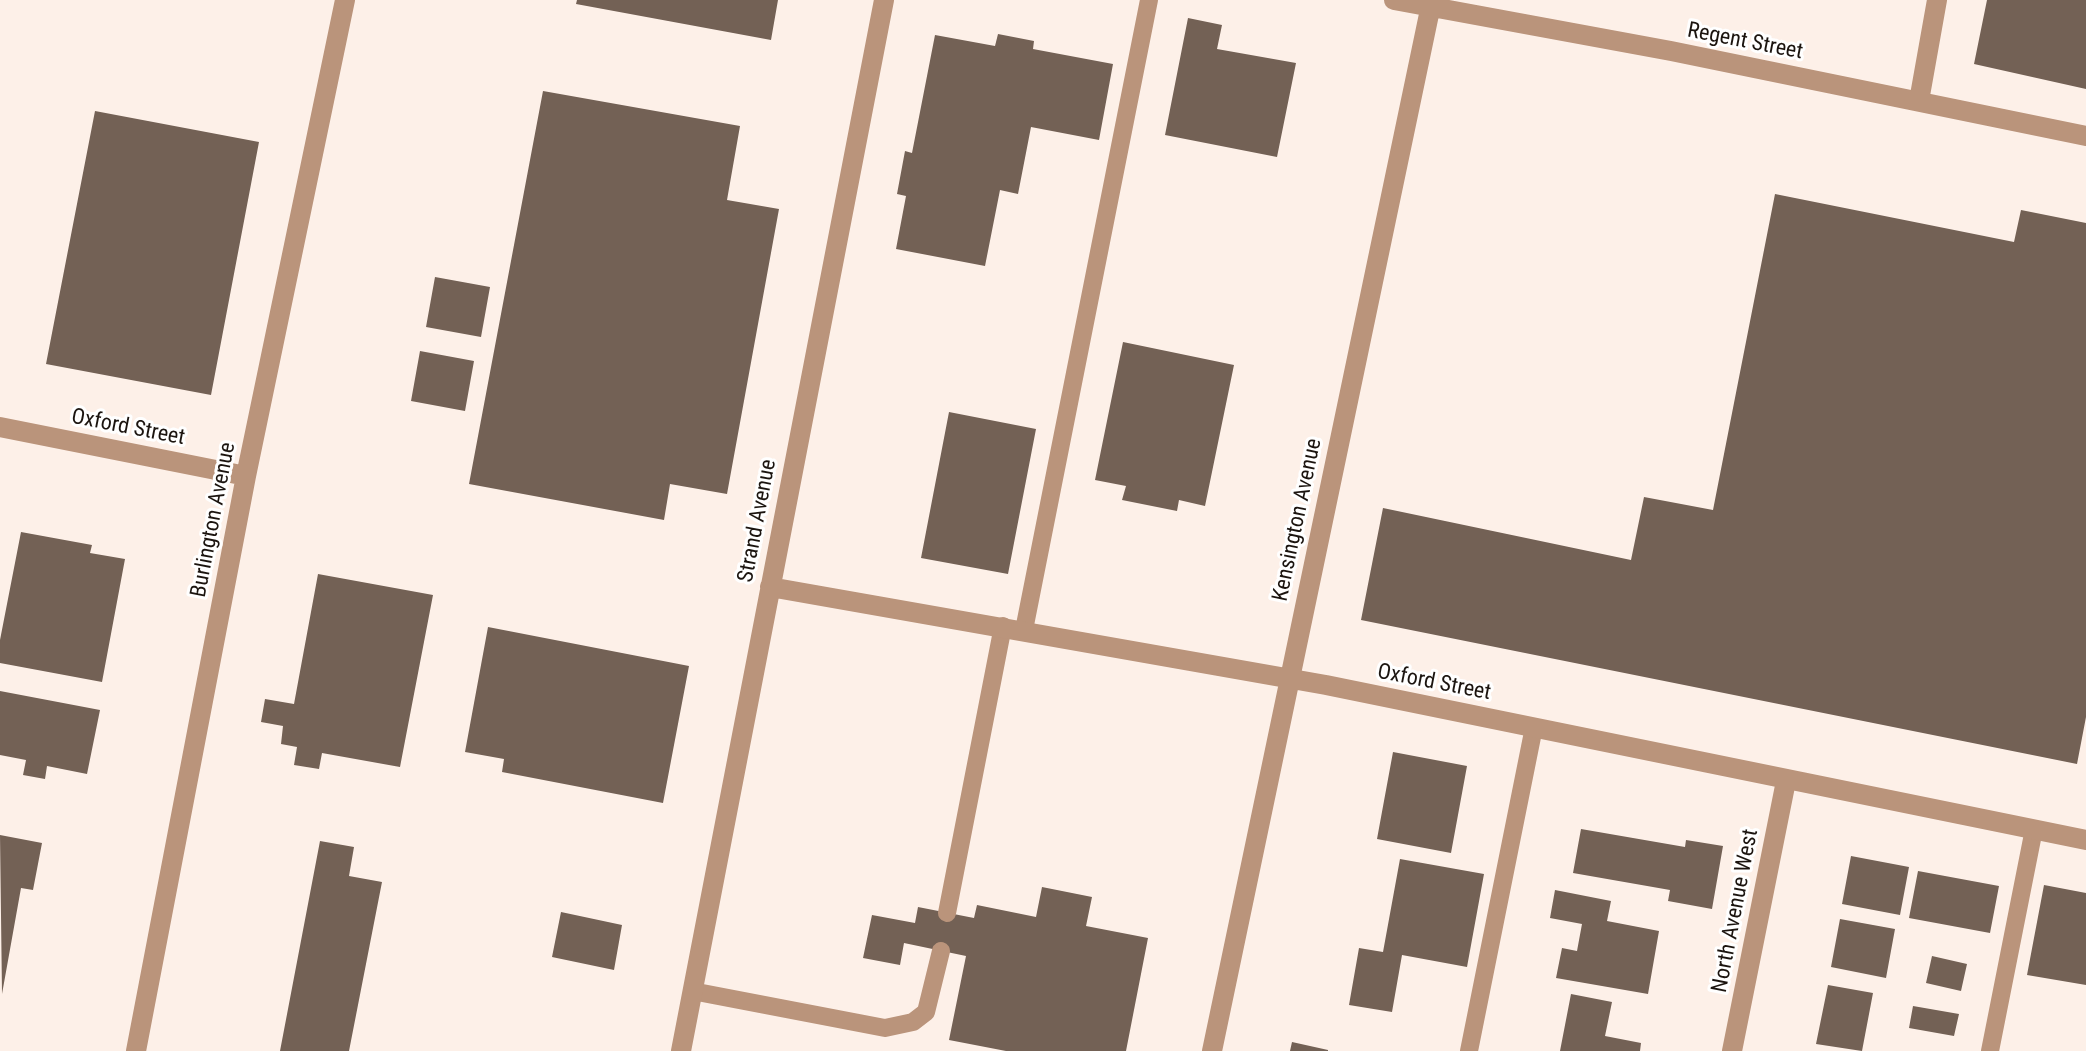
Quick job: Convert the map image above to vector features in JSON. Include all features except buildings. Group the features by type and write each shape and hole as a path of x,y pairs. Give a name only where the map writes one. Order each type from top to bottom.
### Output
{"street":[{"name":"Burlington Avenue","path":"136,1051 246,476 345,0"},
{"name":"Strand Avenue","path":"681,1051 884,0"},
{"name":"Regent Street","path":"1394,0 1432,4 2086,136"},
{"path":"1919,101 1937,0"},
{"name":"Kensington Avenue","path":"1212,1051 1432,4"},
{"name":"Oxford Street","path":"0,427 246,476"},
{"name":"Oxford Street","path":"770,587 1289,679 2086,840"},
{"name":"North Avenue West","path":"1732,1051 1786,781"}],"lane":[{"path":"1024,630 1149,0"},
{"path":"947,913 1003,626"},
{"path":"1469,1051 1534,727"},
{"path":"1990,1051 2034,829"},
{"path":"692,991 885,1028 913,1022 926,1012 941,951"}]}
